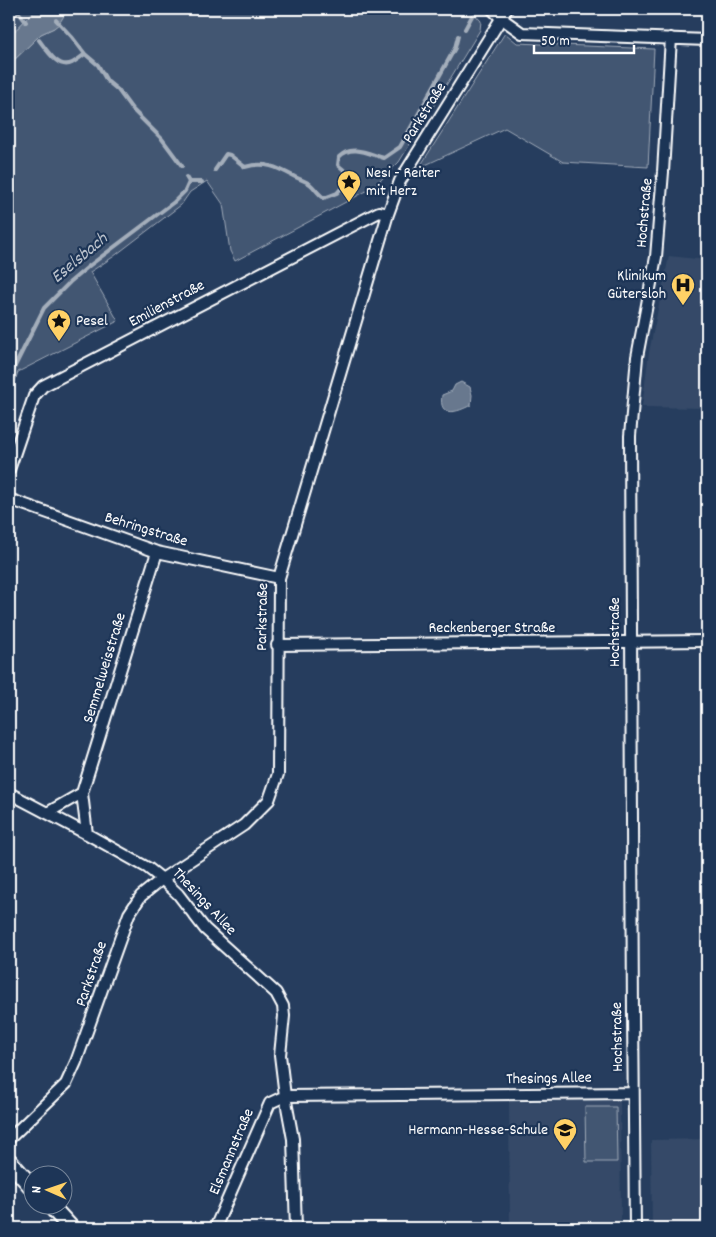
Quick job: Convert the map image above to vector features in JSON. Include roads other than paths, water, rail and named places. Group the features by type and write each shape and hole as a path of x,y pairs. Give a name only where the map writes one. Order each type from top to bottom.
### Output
{"main road":[{"path":"9,1161 22,1176"},
{"path":"58,1214 71,1228"}],"street":[{"path":"492,9 504,13 522,33 707,40"},
{"name":"Parkstraße","path":"9,1139 66,1084 76,1062 129,914 141,896 162,879 244,825 269,800 278,774 277,645 279,578 388,214 400,180 504,13"},
{"name":"Hochstraße","path":"635,1228 630,436 637,357 656,257 671,38"},
{"name":"Emilienstraße","path":"9,470 34,396 43,386 379,212 388,214"},
{"name":"Behringstraße","path":"9,499 157,552 279,578"},
{"name":"Semmelweisstraße","path":"87,834 82,792 157,552"},
{"name":"Reckenberger Straße","path":"277,645 707,640"},
{"path":"47,813 82,792"},
{"name":"Thesings Allee","path":"9,793 148,868 178,894 205,929 276,993 284,1016 280,1055 285,1096 294,1139 296,1228"},
{"name":"Thesings Allee","path":"285,1096 633,1093"},
{"name":"Elsmannstraße","path":"215,1228 270,1103 285,1096"}],"waterway":[{"path":"16,9 26,22"},
{"path":"465,29 472,16"},
{"name":"Eselsbach","path":"56,20 85,54 98,65 107,81 118,90 132,109 162,139 182,166"},
{"path":"215,170 226,154 245,167 252,165 272,166 310,184 324,198 337,193 345,184 344,170 338,165 339,157 344,153 361,151 384,158 400,147 455,48 458,36"},
{"path":"39,40 53,58 62,64 72,63 85,54"},
{"name":"Eselsbach","path":"9,382 44,308 89,266 174,202 185,191 189,182 186,177"},
{"path":"189,182 202,182"}],"place":[{"name":"Nesi - Reiter mit Herz","path":"349,203"},
{"name":"Klinikum Gütersloh","path":"683,306"},
{"name":"Pesel","path":"59,342"},
{"name":"Hermann-Hesse-Schule","path":"565,1151"}]}
